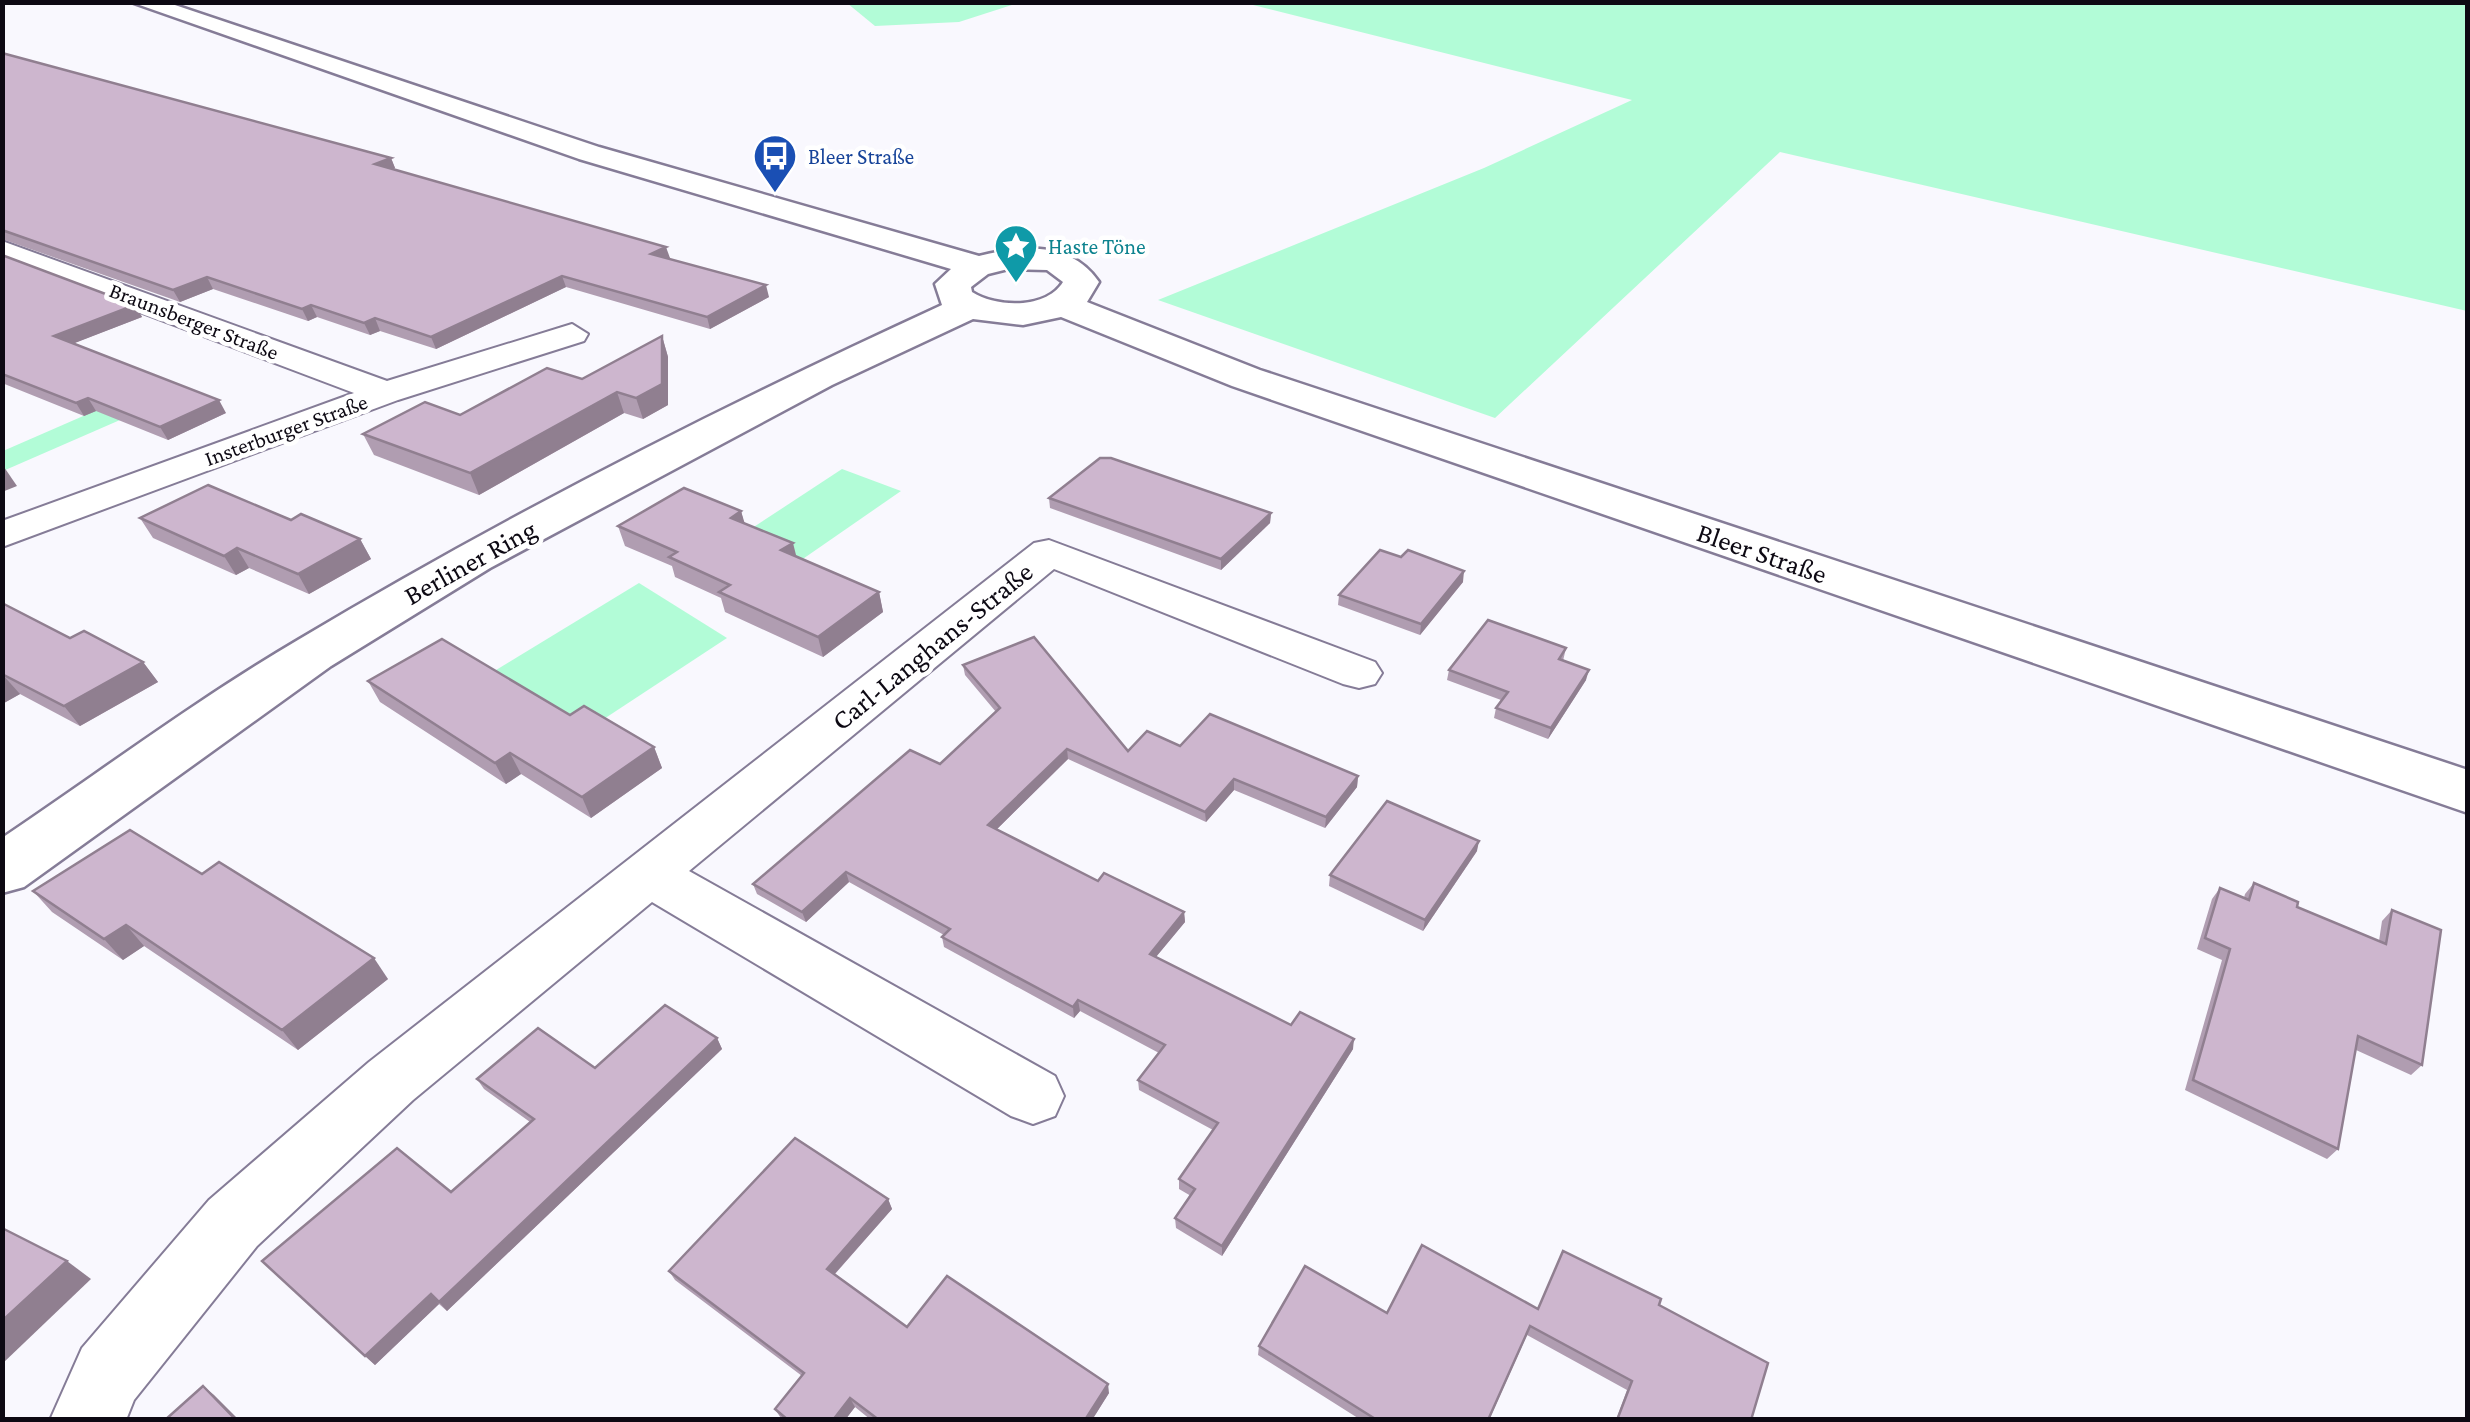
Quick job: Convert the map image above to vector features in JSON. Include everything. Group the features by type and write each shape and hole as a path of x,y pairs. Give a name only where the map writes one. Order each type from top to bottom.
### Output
{"street":[{"path":"142,2 590,153 936,250 972,287 1014,314 1061,304"},
{"name":"Braunsberger Straße","path":"2,250 386,393"},
{"name":"Berliner Ring","path":"2,870 312,654 473,558 818,377 1026,258 1070,268 1082,282 1080,290 1061,304"},
{"name":"Bleer Straße","path":"1061,304 1246,378 2468,792"},
{"name":"Insterburger Straße","path":"2,535 386,393 572,334"},
{"name":"Carl-Langhans-Straße","path":"88,1420 108,1374 234,1223 391,1082 1049,552 1360,673"},
{"path":"649,874 1032,1096"}],"green space":[{"path":"847,3 1018,3 959,22 875,26"},
{"path":"1245,3 2467,3 2467,311 1780,152 1495,418 1158,300 1484,168 1632,100"},
{"path":"97,410 120,420 3,471 3,451"},
{"path":"842,469 901,491 797,563 737,538"},
{"path":"639,583 727,638 578,736 483,678"}],"building":[{"path":"2,53 391,158 375,164 666,247 651,254 766,285 707,317 562,276 431,337 375,318 364,323 311,305 302,309 207,277 173,290 2,230"},
{"path":"2,255 135,305 54,336 219,400 160,427 88,398 76,403 2,374"},
{"path":"662,336 662,384 636,398 617,392 470,473 363,434 425,402 460,415 547,368 582,379"},
{"path":"1100,458 1111,458 1271,513 1221,559 1049,498"},
{"path":"208,485 291,520 301,514 360,539 298,574 237,548 224,556 140,518"},
{"path":"684,488 741,511 731,518 793,543 781,550 879,592 818,637 719,592 730,585 669,557 677,552 618,526"},
{"path":"1380,550 1401,557 1408,550 1464,571 1421,624 1339,595"},
{"path":"2,603 70,638 84,631 143,662 64,706 2,674"},
{"path":"1488,620 1566,648 1559,659 1589,670 1551,728 1496,708 1508,692 1449,670"},
{"path":"1034,637 1128,751 1147,731 1180,746 1210,714 1358,776 1326,817 1234,779 1205,812 1067,749 988,825 1098,881 1104,873 1184,912 1150,954 1291,1025 1300,1012 1354,1039 1222,1246 1175,1218 1195,1189 1179,1179 1218,1123 1138,1080 1165,1045 1078,1000 1073,1007 942,937 950,929 846,872 802,912 753,884 910,750 940,764 1000,708 963,665"},
{"path":"442,639 570,715 584,706 654,747 582,797 510,753 495,763 368,681"},
{"path":"1387,801 1479,841 1425,920 1330,875"},
{"path":"130,830 202,874 219,862 374,958 282,1030 126,925 104,939 33,891"},
{"path":"2254,883 2298,902 2297,907 2386,944 2392,910 2441,930 2422,1065 2358,1036 2338,1149 2193,1080 2230,949 2205,938 2220,888 2249,900"},
{"path":"665,1005 717,1038 439,1302 431,1294 365,1356 262,1261 397,1148 451,1192 534,1119 477,1079 538,1028 595,1068"},
{"path":"795,1138 888,1199 827,1269 907,1327 947,1276 1108,1384 1085,1420 879,1420 850,1398 833,1420 788,1420 775,1409 804,1373 669,1271"},
{"path":"2,1228 67,1261 2,1321"},
{"path":"1422,1245 1538,1309 1563,1251 1661,1299 1659,1305 1768,1363 1751,1420 1617,1420 1632,1381 1530,1326 1488,1420 1377,1420 1259,1346 1305,1266 1387,1313"},
{"path":"203,1386 236,1420 165,1420"}],"place":[{"name":"Bleer Straße","path":"775,194"},
{"name":"Haste Töne","path":"1016,284"}]}
